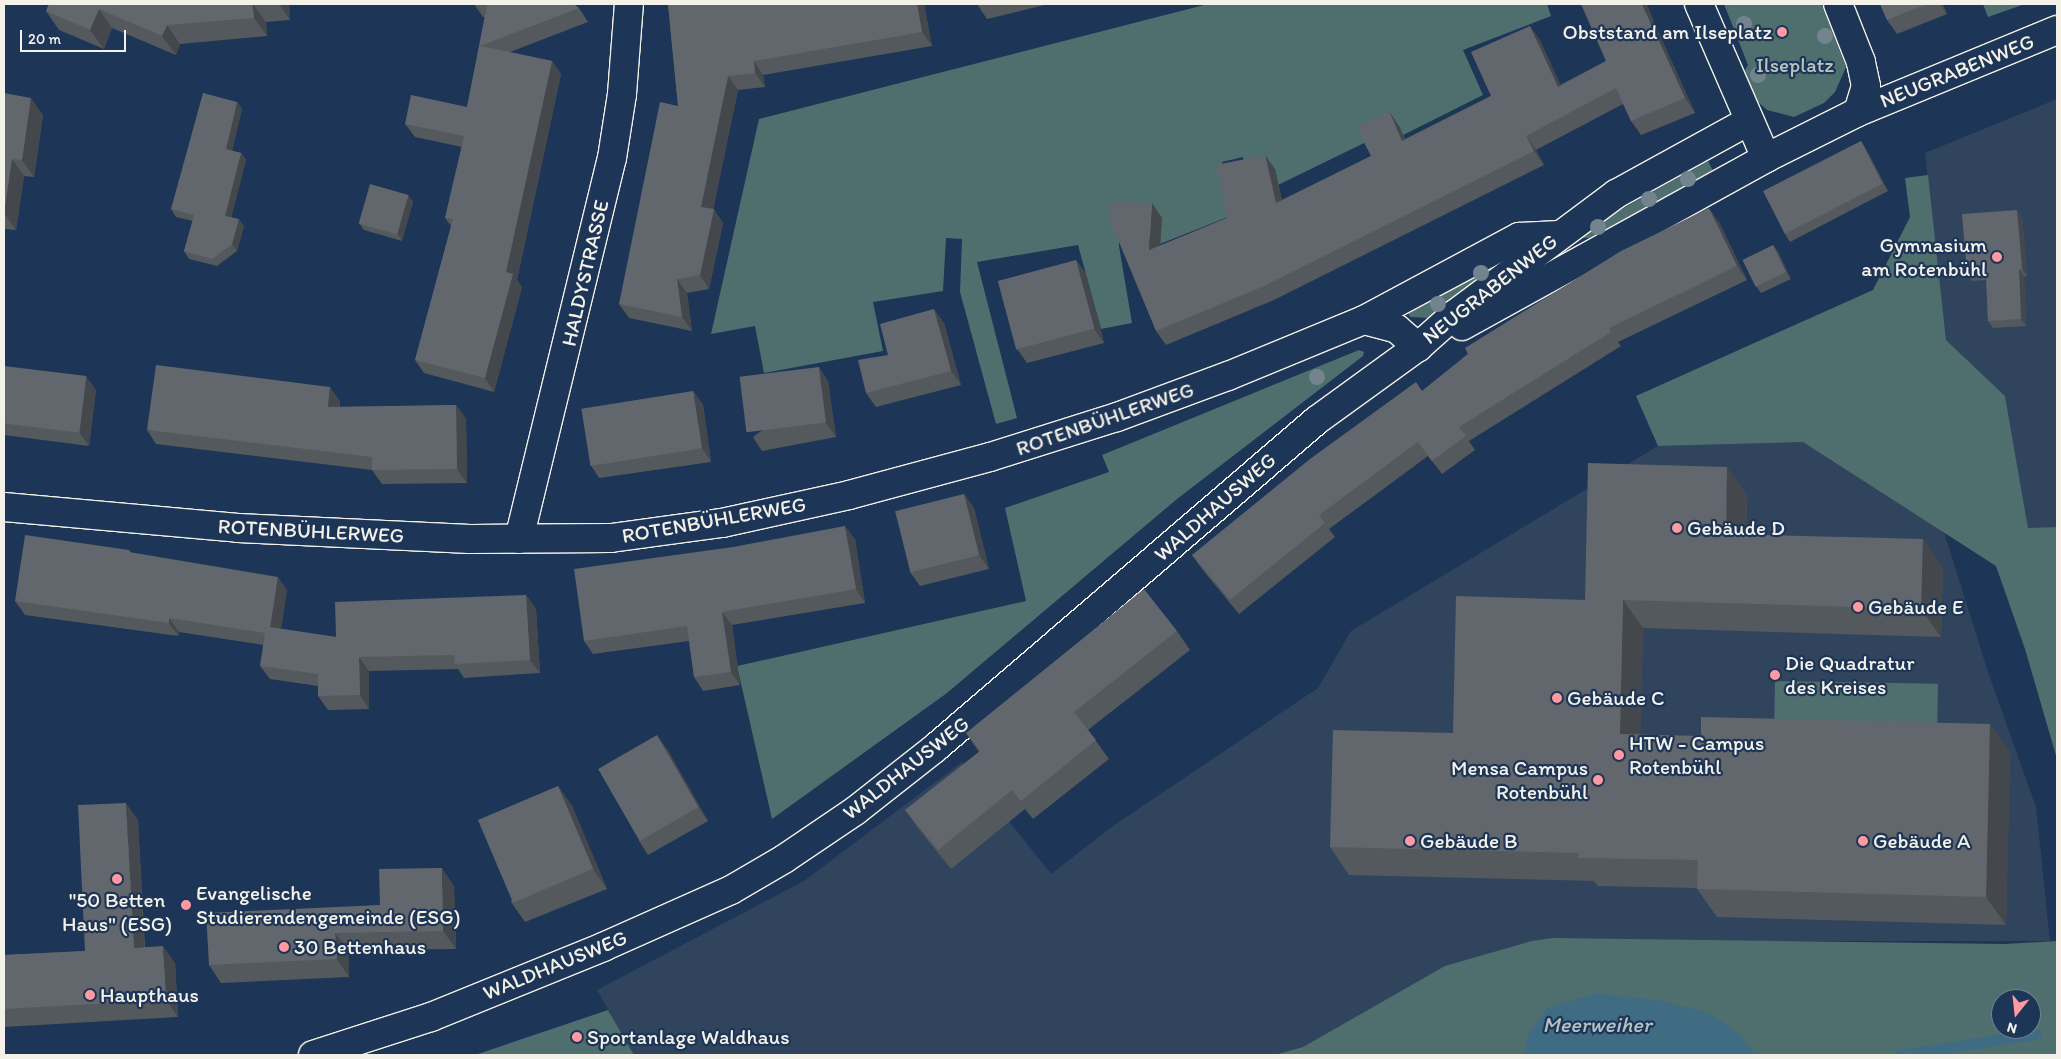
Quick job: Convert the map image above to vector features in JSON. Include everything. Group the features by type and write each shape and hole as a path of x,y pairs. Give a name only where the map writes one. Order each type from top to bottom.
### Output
{"main road":[{"name":"HALDYSTRASSE","path":"519,539 612,158 622,94 629,4"},
{"path":"1699,4 1766,158 1858,112 1866,86 1861,62 1838,4"},
{"name":"NEUGRABENWEG","path":"1858,112 2057,30"},
{"name":"NEUGRABENWEG","path":"1418,347 1559,234 1616,194 1749,121"},
{"name":"NEUGRABENWEG","path":"1418,347 1464,325 1766,158"},
{"name":"ROTENBÜHLERWEG","path":"4,507 324,534 519,539 611,538 722,523 849,495 990,457 1117,416 1228,376 1364,320 1519,237 1559,234"},
{"path":"1364,320 1397,329 1418,347"},
{"name":"WALDHAUSWEG","path":"313,1055 431,1017 603,947 732,890 784,859 855,810 936,748 1317,420 1418,347"}],"shaded area":[{"name":"Gymnasium am Rotenbühl","path":"2057,99 2057,527 2028,528 2005,396 1946,340 1925,153"},
{"name":"HTW - Campus Rotenbühl","path":"1803,442 1943,529 1988,672 2036,807 2050,941 1532,941 1303,1047 1274,1055 634,1055 597,990 804,881 962,762 1051,874 1113,826 1318,688 1351,631 1658,446"}],"green space":[{"path":"1208,4 1547,4 1551,16 1463,50 1483,95 1403,135 1399,126 1278,185 1275,169 1247,175 1243,157 1222,162 1233,215 1160,244 1120,210 1119,246 1132,323 1101,329 1078,245 977,262 1017,418 996,424 960,292 962,239 946,238 943,291 873,302 883,351 764,373 755,326 711,334 759,119"},
{"name":"Ilseplatz","path":"1724,4 1822,4 1846,67 1835,92 1824,103 1794,117 1767,110 1757,101 1743,74 1748,65"},
{"path":"1983,4 2025,4 1988,17"},
{"path":"1708,161 1714,173 1589,238 1583,238 1585,231 1602,220"},
{"path":"1928,175 1946,340 2005,396 2028,528 2057,527 2057,759 2025,649 1996,566 1803,442 1658,446 1636,396 1873,290 1910,217 1905,178"},
{"path":"1510,254 1429,318 1410,317 1407,310"},
{"path":"1359,350 1364,352 1363,356 1177,499 947,693 772,819 737,666 1026,601 1005,508 1109,472 1102,455"},
{"path":"1775,681 1938,684 1937,745 1774,742"},
{"path":"1553,938 2005,944 2057,941 2057,1055 1274,1055 1303,1047 1445,966 1532,941"},
{"name":"Sportanlage Waldhaus","path":"608,1010 634,1055 475,1055"}],"water":[{"name":"Meerweiher","path":"1595,994 1656,1000 1709,1013 1739,1034 1755,1055 1524,1055 1528,1035 1547,1008"}],"building":[{"path":"49,4 252,4 254,18 167,25 162,36 99,9 90,30 46,11"},
{"path":"474,4 574,4 579,8 480,46 552,61 506,272 513,274 485,378 415,360 453,219 445,218 464,136 405,124 411,95 467,107 487,5"},
{"path":"668,4 917,4 922,32 754,61 755,73 728,76 701,207 714,209 700,275 677,279 682,317 619,304 660,102 678,106"},
{"path":"1581,4 1642,4 1685,98 1631,121 1616,88 1526,136 1534,151 1264,286 1156,331 1109,218 1110,202 1152,203 1149,250 1227,218 1216,165 1265,155 1276,203 1371,156 1356,127 1389,111 1402,141 1491,96 1471,52 1530,26 1558,87 1606,61"},
{"path":"1880,4 1927,4 1887,20"},
{"path":"4,93 31,98 22,160 12,159 4,213"},
{"path":"203,93 237,102 226,149 241,153 225,216 239,219 232,244 212,259 184,251 194,215 171,209"},
{"path":"1861,141 1883,184 1785,234 1763,191"},
{"path":"370,184 408,195 397,234 359,223"},
{"path":"1709,208 1737,266 1609,328 1611,332 1459,427 1466,436 1432,461 1418,442 1319,515 1325,523 1230,600 1192,555 1310,459 1416,382 1422,391 1468,354 1465,348 1621,251"},
{"path":"2017,210 2022,269 2019,269 2021,319 1988,321 1986,272 1967,274 1962,214"},
{"path":"1773,245 1786,272 1756,287 1742,260"},
{"path":"1076,260 1094,329 1016,350 998,281"},
{"path":"934,309 951,371 866,393 858,360 888,355 880,324"},
{"path":"156,365 330,387 328,407 456,405 457,469 372,470 372,457 147,430"},
{"path":"4,366 86,376 79,433 4,423"},
{"path":"819,367 826,423 746,432 740,377"},
{"path":"693,391 702,448 590,466 581,409"},
{"path":"1588,463 1727,467 1726,534 1923,539 1921,609 1623,600 1620,734 1701,736 1701,717 1990,724 1986,897 1697,889 1698,860 1578,858 1579,853 1330,847 1333,730 1453,733 1456,596 1585,600"},
{"path":"964,494 979,555 910,572 895,511"},
{"path":"845,526 856,589 722,612 731,672 694,677 687,626 584,641 574,569 733,547"},
{"path":"25,535 129,550 129,552 278,577 270,627 336,637 335,602 526,595 530,660 455,664 454,655 359,657 360,695 318,696 318,674 260,666 265,633 169,618 169,623 15,601"},
{"path":"1144,589 1177,631 1074,712 1096,740 1021,801 1012,790 938,850 905,810 980,751 966,733"},
{"path":"657,735 698,807 640,841 598,769"},
{"path":"558,786 593,869 513,903 478,820"},
{"path":"126,803 134,948 163,946 166,1000 4,1009 4,955 85,951 78,805"},
{"path":"442,868 443,931 335,933 337,959 209,965 206,913 380,905 379,869"}],"waterway":[{"path":"1901,1055 2003,1039"}],"place":[{"name":"Obststand am Ilseplatz","path":"1782,32"},
{"name":"Gymnasium am Rotenbühl","path":"1997,257"},
{"name":"Gebäude D","path":"1677,528"},
{"name":"Gebäude E","path":"1858,607"},
{"name":"Die Quadratur des Kreises","path":"1775,675"},
{"name":"Gebäude C","path":"1557,698"},
{"name":"HTW - Campus Rotenbühl","path":"1619,755"},
{"name":"Mensa Campus Rotenbühl","path":"1598,780"},
{"name":"Gebäude B","path":"1410,841"},
{"name":"Gebäude A","path":"1863,841"},
{"name":"\"50 Betten Haus\" (ESG)","path":"117,879"},
{"name":"Evangelische Studierendengemeinde (ESG)","path":"186,905"},
{"name":"30 Bettenhaus","path":"284,947"},
{"name":"Haupthaus","path":"90,995"},
{"name":"Sportanlage Waldhaus","path":"577,1037"}]}
